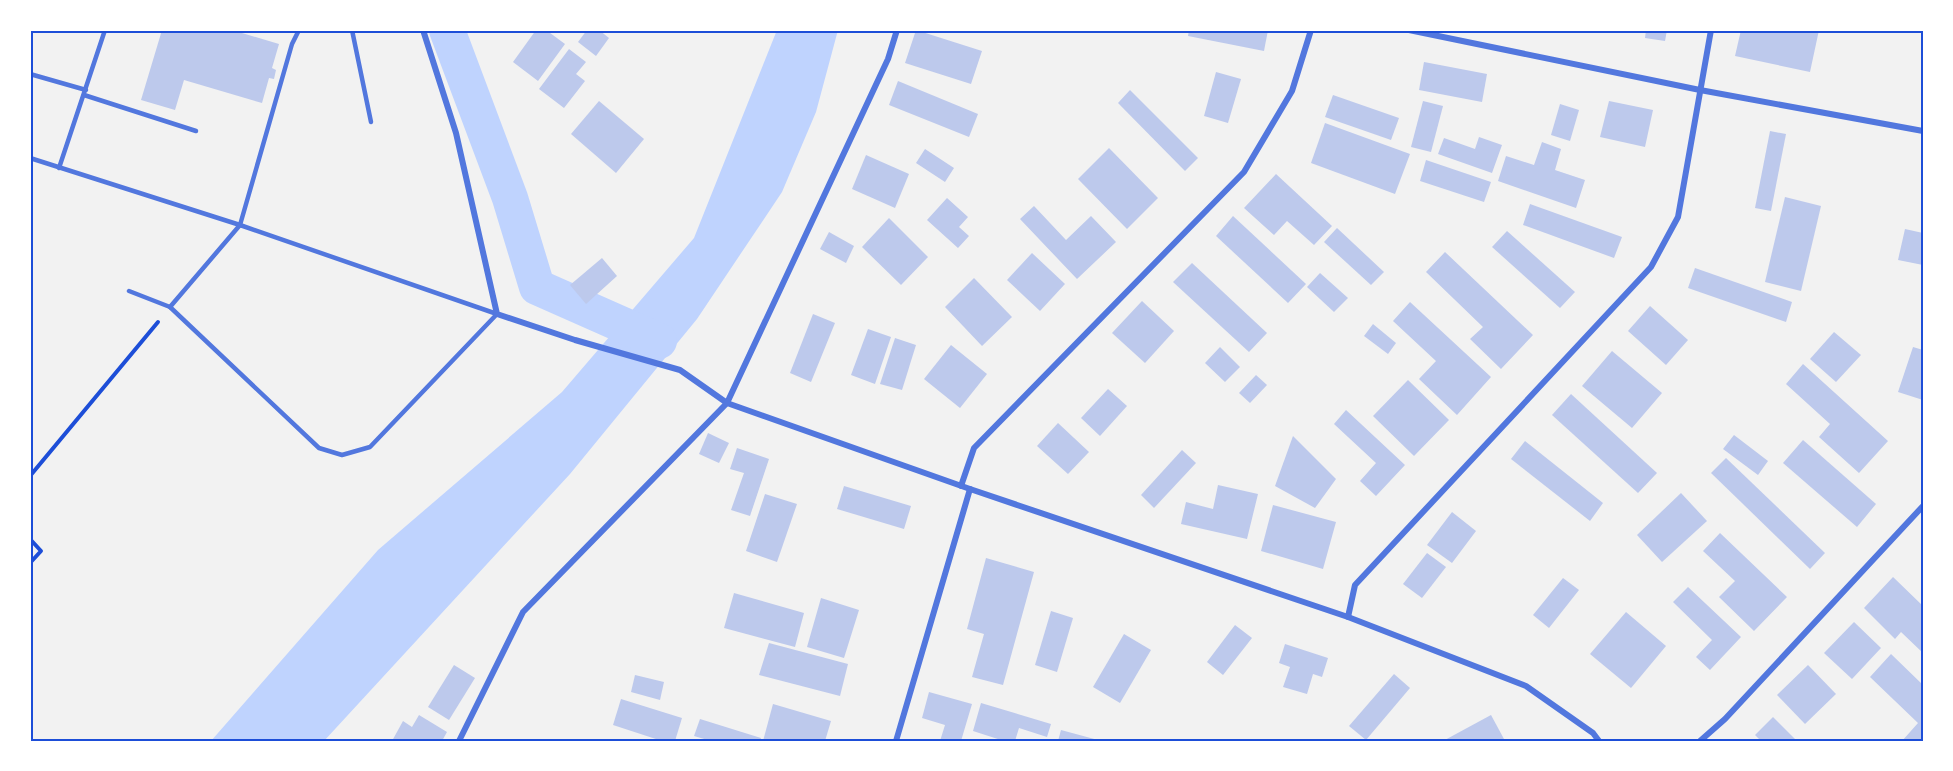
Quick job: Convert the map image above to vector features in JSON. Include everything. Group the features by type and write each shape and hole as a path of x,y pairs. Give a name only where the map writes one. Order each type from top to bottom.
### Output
{"street":[{"path":"423,30 456,132 497,314 575,340 680,370 727,403 969,489 1348,617 1526,686 1593,733 1599,741"},
{"path":"459,741 523,612 727,403 888,59 897,30"},
{"path":"961,486 974,448 1244,172 1292,91 1311,30"},
{"path":"1409,30 1700,90 1923,131"},
{"path":"1348,617 1355,585 1651,267 1678,217 1711,30"},
{"path":"896,741 969,489"},
{"path":"1700,741 1725,719 1923,506"}],"lane":[{"path":"59,168 105,30"},
{"path":"170,307 240,225 292,44 299,30"},
{"path":"352,30 371,122"},
{"path":"30,74 196,131"},
{"path":"30,158 240,225 497,314 370,447 342,455 318,448 170,307 129,291"}],"path":[{"path":"30,477 170,307"},
{"path":"30,539 41,551 30,563"}],"water":[{"path":"777,30 838,30 816,112 782,192 697,319 570,474 324,741 211,741 378,550 562,392 694,238"}],"building":[{"path":"162,30 232,30 279,44 272,68 276,70 274,79 269,78 262,103 184,80 175,110 141,100"},
{"path":"536,30 546,30 565,44 538,81 513,62"},
{"path":"587,30 599,30 609,38 596,56 578,42"},
{"path":"916,30 982,51 971,84 905,63"},
{"path":"1189,30 1268,30 1264,51 1188,36"},
{"path":"1646,30 1667,30 1665,41 1645,38"},
{"path":"1741,30 1819,30 1810,72 1735,56"},
{"path":"569,49 586,62 576,74 585,81 564,108 539,89"},
{"path":"1424,62 1487,74 1482,102 1419,90"},
{"path":"1216,72 1241,79 1228,123 1204,116"},
{"path":"898,81 978,114 969,137 889,105"},
{"path":"1130,90 1198,158 1185,171 1118,103"},
{"path":"1333,95 1399,118 1391,140 1325,117"},
{"path":"599,101 644,139 616,173 571,134"},
{"path":"1423,101 1443,106 1431,152 1411,147"},
{"path":"1609,101 1653,110 1645,147 1600,137"},
{"path":"1560,104 1579,110 1570,141 1551,135"},
{"path":"1325,123 1410,154 1395,194 1311,163"},
{"path":"1770,131 1786,134 1771,211 1755,208"},
{"path":"1479,137 1502,145 1492,173 1438,154 1444,138 1475,149"},
{"path":"1542,142 1561,149 1555,170 1585,180 1576,208 1498,181 1506,156 1534,165"},
{"path":"1109,148 1158,198 1127,229 1078,179"},
{"path":"925,149 954,168 945,182 916,163"},
{"path":"866,155 909,174 895,208 852,189"},
{"path":"1426,160 1491,182 1484,202 1420,181"},
{"path":"1276,174 1332,226 1314,245 1287,221 1274,235 1244,208"},
{"path":"1785,197 1821,206 1801,291 1765,282"},
{"path":"947,198 968,217 959,227 969,236 958,248 927,220"},
{"path":"1530,204 1622,237 1614,258 1523,225"},
{"path":"1034,206 1066,240 1091,216 1116,242 1077,279 1020,219"},
{"path":"1233,216 1306,284 1288,303 1216,236"},
{"path":"889,218 928,257 901,285 862,247"},
{"path":"1337,228 1384,272 1371,285 1324,242"},
{"path":"1905,229 1923,233 1923,265 1898,260"},
{"path":"1507,231 1575,292 1560,308 1492,247"},
{"path":"829,232 854,246 846,263 820,249"},
{"path":"1445,252 1533,335 1501,369 1470,339 1483,327 1426,272"},
{"path":"1032,253 1065,284 1040,311 1007,280"},
{"path":"602,258 617,276 586,304 570,285"},
{"path":"1192,263 1267,333 1249,352 1173,282"},
{"path":"1695,268 1792,302 1786,322 1688,288"},
{"path":"1320,273 1348,298 1334,312 1307,287"},
{"path":"974,278 1012,317 982,346 945,307"},
{"path":"1142,301 1174,331 1145,363 1112,333"},
{"path":"1410,302 1491,377 1457,415 1419,379 1436,361 1393,321"},
{"path":"1650,306 1688,340 1666,365 1628,331"},
{"path":"813,314 835,323 811,382 790,373"},
{"path":"1373,324 1396,343 1388,354 1364,336"},
{"path":"868,329 891,337 875,384 851,375"},
{"path":"1834,332 1861,355 1836,382 1810,359"},
{"path":"895,338 916,345 902,390 880,384"},
{"path":"951,345 987,374 960,408 924,379"},
{"path":"1220,347 1240,367 1225,382 1205,363"},
{"path":"1913,347 1923,350 1923,400 1898,392"},
{"path":"1612,351 1662,393 1632,428 1582,386"},
{"path":"1803,364 1888,441 1859,473 1819,437 1830,424 1786,384"},
{"path":"1256,375 1267,385 1250,403 1239,393"},
{"path":"1408,380 1449,420 1414,456 1373,416"},
{"path":"1108,389 1127,406 1100,436 1081,418"},
{"path":"1571,394 1657,473 1638,493 1552,415"},
{"path":"1346,410 1405,465 1376,496 1360,481 1376,463 1334,424"},
{"path":"1058,423 1089,452 1068,474 1037,446"},
{"path":"708,433 729,443 719,463 699,454"},
{"path":"1734,435 1768,461 1758,475 1723,449"},
{"path":"1293,436 1336,479 1315,508 1275,486"},
{"path":"1803,440 1876,504 1857,527 1783,463"},
{"path":"1525,441 1603,503 1590,521 1511,459"},
{"path":"737,448 769,459 750,516 731,510 744,473 730,469"},
{"path":"1182,450 1196,463 1154,508 1141,495"},
{"path":"1726,458 1825,553 1810,569 1711,473"},
{"path":"1218,485 1258,494 1247,539 1181,524 1186,502 1213,509"},
{"path":"844,486 911,506 904,529 837,509"},
{"path":"1681,493 1707,521 1662,562 1637,535"},
{"path":"765,494 797,504 777,562 746,551"},
{"path":"1273,505 1336,522 1323,569 1261,551"},
{"path":"1452,512 1476,531 1452,563 1427,545"},
{"path":"1720,533 1787,597 1754,631 1719,597 1735,581 1703,551"},
{"path":"1427,553 1446,567 1422,598 1403,584"},
{"path":"986,558 1034,572 1003,685 972,677 984,634 967,629"},
{"path":"1893,577 1923,606 1923,653 1901,632 1895,639 1864,608"},
{"path":"1563,578 1579,590 1549,628 1533,615"},
{"path":"1688,587 1741,637 1710,670 1696,657 1712,640 1673,602"},
{"path":"734,593 804,613 795,647 724,628"},
{"path":"821,598 859,610 844,658 807,647"},
{"path":"1051,611 1073,618 1057,672 1035,665"},
{"path":"1626,612 1666,646 1631,688 1590,654"},
{"path":"1854,622 1881,648 1852,679 1824,653"},
{"path":"1235,625 1252,638 1223,675 1207,662"},
{"path":"1124,634 1151,650 1120,703 1093,687"},
{"path":"769,643 848,664 840,696 759,675"},
{"path":"1285,644 1328,658 1322,677 1313,674 1307,694 1283,687 1290,667 1279,663"},
{"path":"1891,654 1923,685 1923,741 1902,741 1918,723 1870,677"},
{"path":"454,665 475,678 449,720 428,707"},
{"path":"1808,665 1836,694 1805,724 1777,695"},
{"path":"1394,674 1410,688 1366,740 1349,726"},
{"path":"635,675 664,682 660,700 631,692"},
{"path":"929,692 972,704 961,741 940,741 945,725 922,718"},
{"path":"621,699 682,718 675,741 662,741 613,725"},
{"path":"981,703 1051,724 1047,737 1019,728 1015,741 1004,741 973,731"},
{"path":"773,704 831,721 825,741 763,741"},
{"path":"419,715 447,732 442,741 392,741 403,721 412,727"},
{"path":"1491,715 1504,739 1500,741 1443,741"},
{"path":"1773,717 1797,741 1761,741 1755,735"},
{"path":"700,719 761,738 760,741 711,741 694,736"},
{"path":"1061,730 1098,740 1098,741 1058,741"}],"waterway":[{"path":"447,30 510,198 537,287 659,341"}]}
